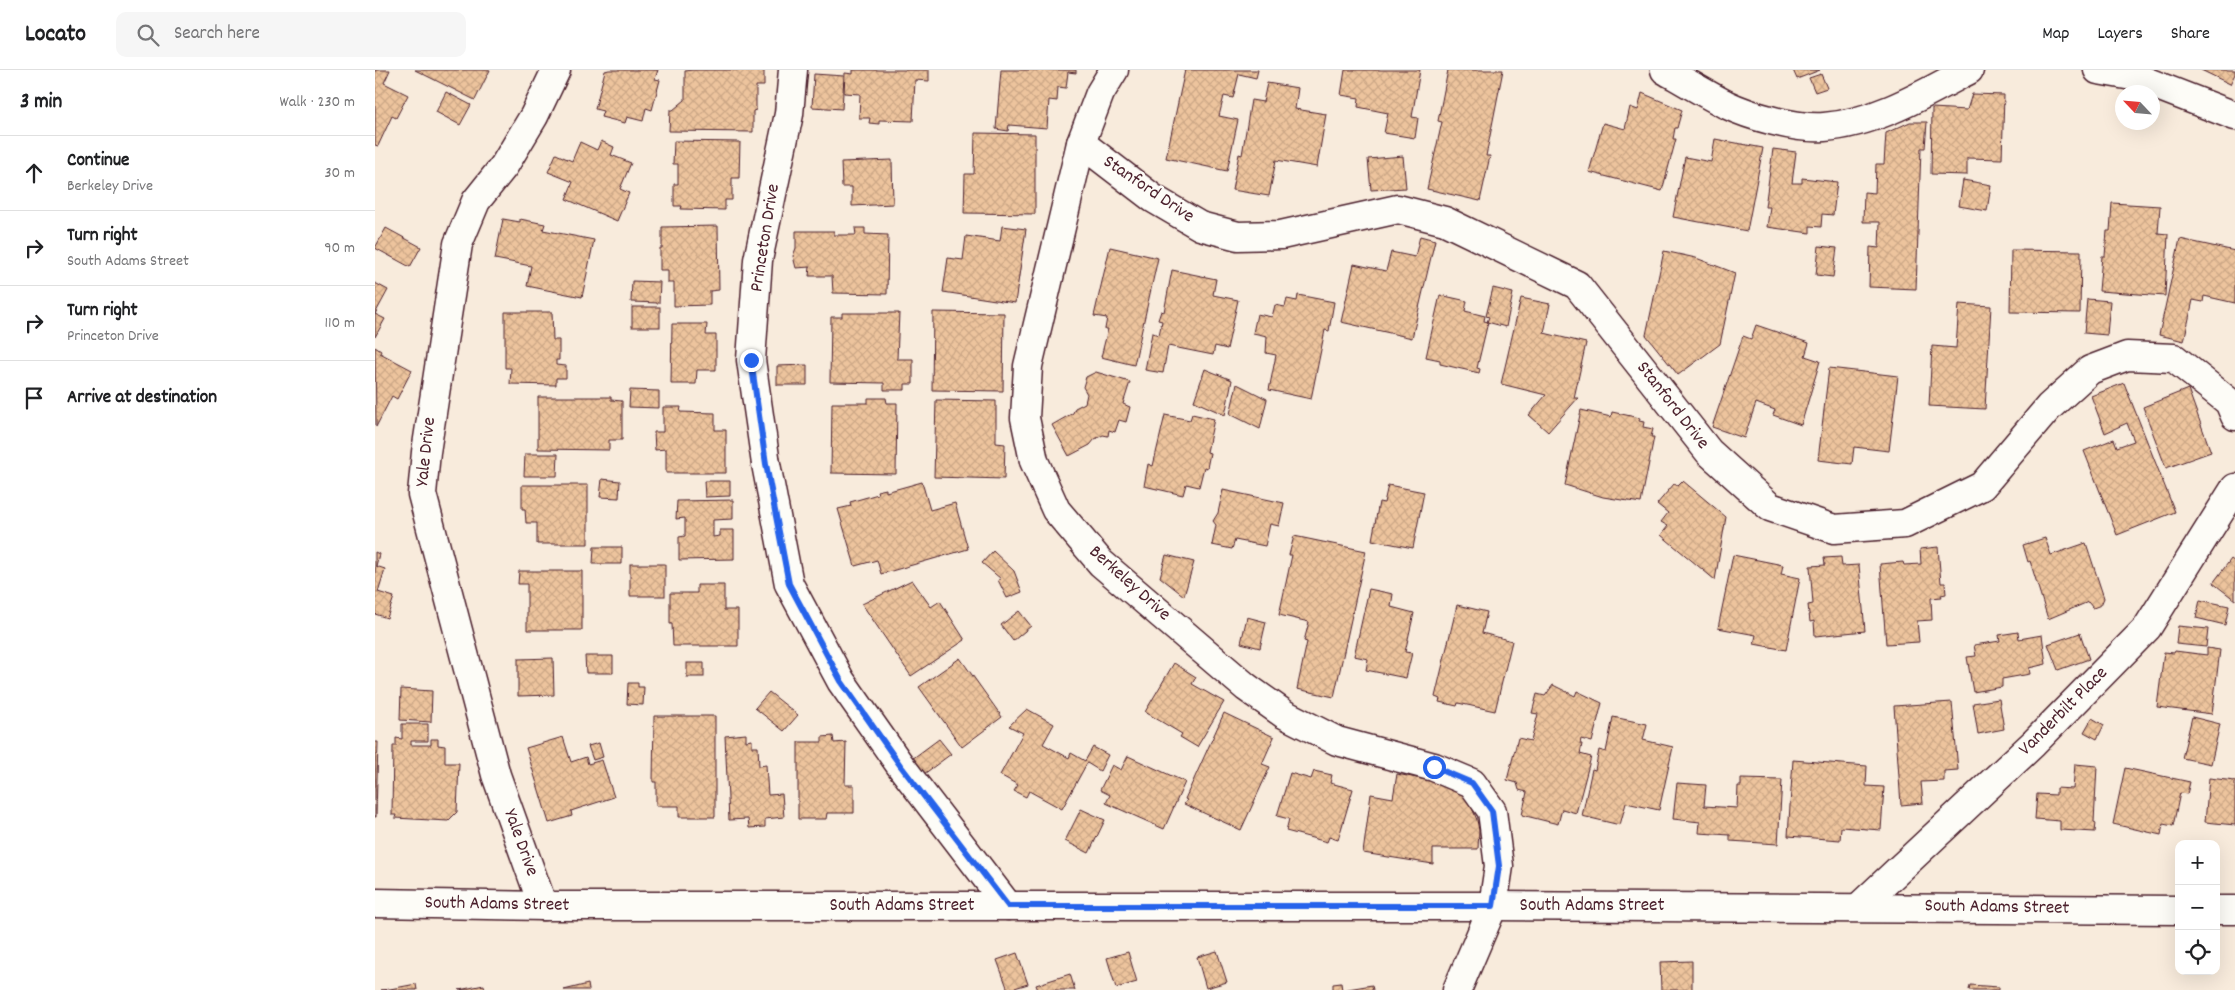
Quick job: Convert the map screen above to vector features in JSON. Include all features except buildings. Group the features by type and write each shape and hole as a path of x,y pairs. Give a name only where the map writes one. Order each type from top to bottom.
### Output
{"street":[{"name":"Yale Drive","path":"543,906 496,775 422,494 426,452 458,244 476,201 504,166 529,124 556,70"},
{"name":"Princeton Drive","path":"793,70 789,114 758,260 751,360 766,464 789,584 841,681 900,765 1008,906"},
{"name":"Berkeley Drive","path":"1114,70 1100,93 1081,143 1028,366 1025,418 1034,461 1056,510 1101,564 1246,686 1284,714 1337,741 1434,767 1472,783 1492,811 1499,866 1493,906 1457,990"},
{"path":"1665,70 1726,104 1775,122 1824,127 1871,117 1915,98 1969,70"},
{"path":"2098,70 2132,76 2235,116"},
{"name":"Stanford Drive","path":"1081,143 1154,199 1200,226 1238,236 1281,235 1398,209 1445,221 1577,285 1709,452 1770,507 1833,529 1905,524 1982,486 2049,407 2090,370 2127,356 2174,358 2229,402 2235,416"},
{"name":"Vanderbilt Place","path":"1859,907 2033,744 2147,628 2235,488"},
{"name":"South Adams Street","path":"375,903 543,906 1493,906 2175,910"},
{"path":"2220,910 2235,910"}],"route":[{"path":"751,360 766,464 789,584 841,681 900,765 1008,906 1493,906 1499,866 1492,811 1472,783 1434,767"}]}
